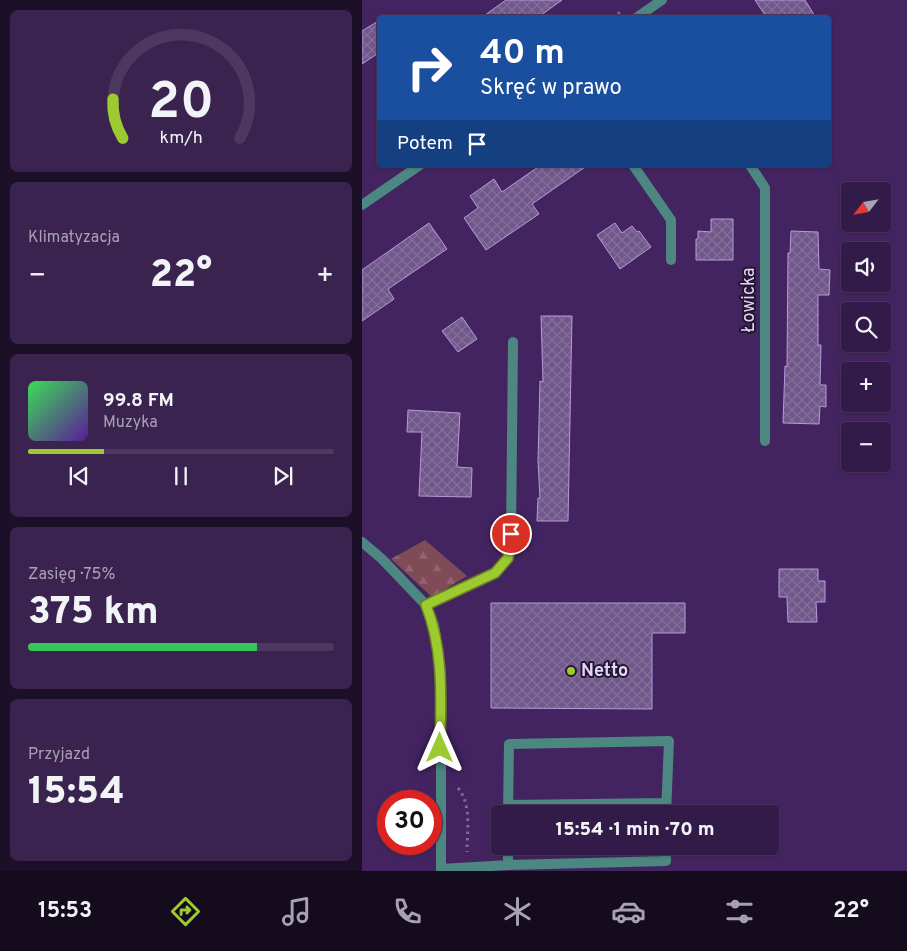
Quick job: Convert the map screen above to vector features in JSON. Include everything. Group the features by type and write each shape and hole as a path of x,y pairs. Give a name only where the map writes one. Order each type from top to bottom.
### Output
{"street":[{"path":"644,15 662,0"},
{"path":"362,205 417,167"},
{"path":"634,167 671,220 671,260"},
{"name":"Łowicka","path":"751,167 765,188 765,441"},
{"path":"426,605 495,573 508,558 511,534 513,342"},
{"path":"362,542 382,559 426,605 434,626 441,676 441,870 508,865 528,868 666,861 666,855"},
{"path":"508,805 508,744 669,741 666,803 613,805"},
{"path":"508,855 508,865"}],"path":[{"path":"456,787 466,800 467,867"}],"green space":[{"path":"425,540 467,576 432,597 391,559"}],"building":[{"path":"506,0 562,0 541,15 485,15"},
{"path":"755,0 805,0 814,15 765,15"},
{"path":"377,22 377,54 362,64 362,31"},
{"path":"538,167 585,167 532,204 539,214 486,250 464,218 478,208 470,196 494,179 502,192"},
{"path":"711,219 733,219 733,260 696,260 698,231 711,232"},
{"path":"429,223 447,249 388,289 394,299 362,321 362,270"},
{"path":"615,223 622,233 632,226 637,232 639,231 651,247 620,269 597,235"},
{"path":"791,231 818,232 819,269 830,270 829,295 818,295 818,345 821,345 820,385 826,385 826,407 820,406 819,424 783,423 785,366 787,367 788,253 790,253"},
{"path":"541,316 572,316 568,521 537,521 538,498 540,498 538,461 540,381 543,382"},
{"path":"462,317 477,339 458,352 442,331"},
{"path":"408,410 460,413 457,467 472,468 471,497 419,496 422,432 407,432"},
{"path":"779,569 818,569 818,581 825,581 825,602 816,602 817,622 788,622 787,597 779,597"},
{"name":"Netto","path":"491,603 685,603 685,633 652,633 652,709 491,708"}],"place":[{"name":"Netto","path":"571,671"}],"route":[{"path":"440,748 441,676 434,626 426,605 495,573 508,558 511,534"}]}
